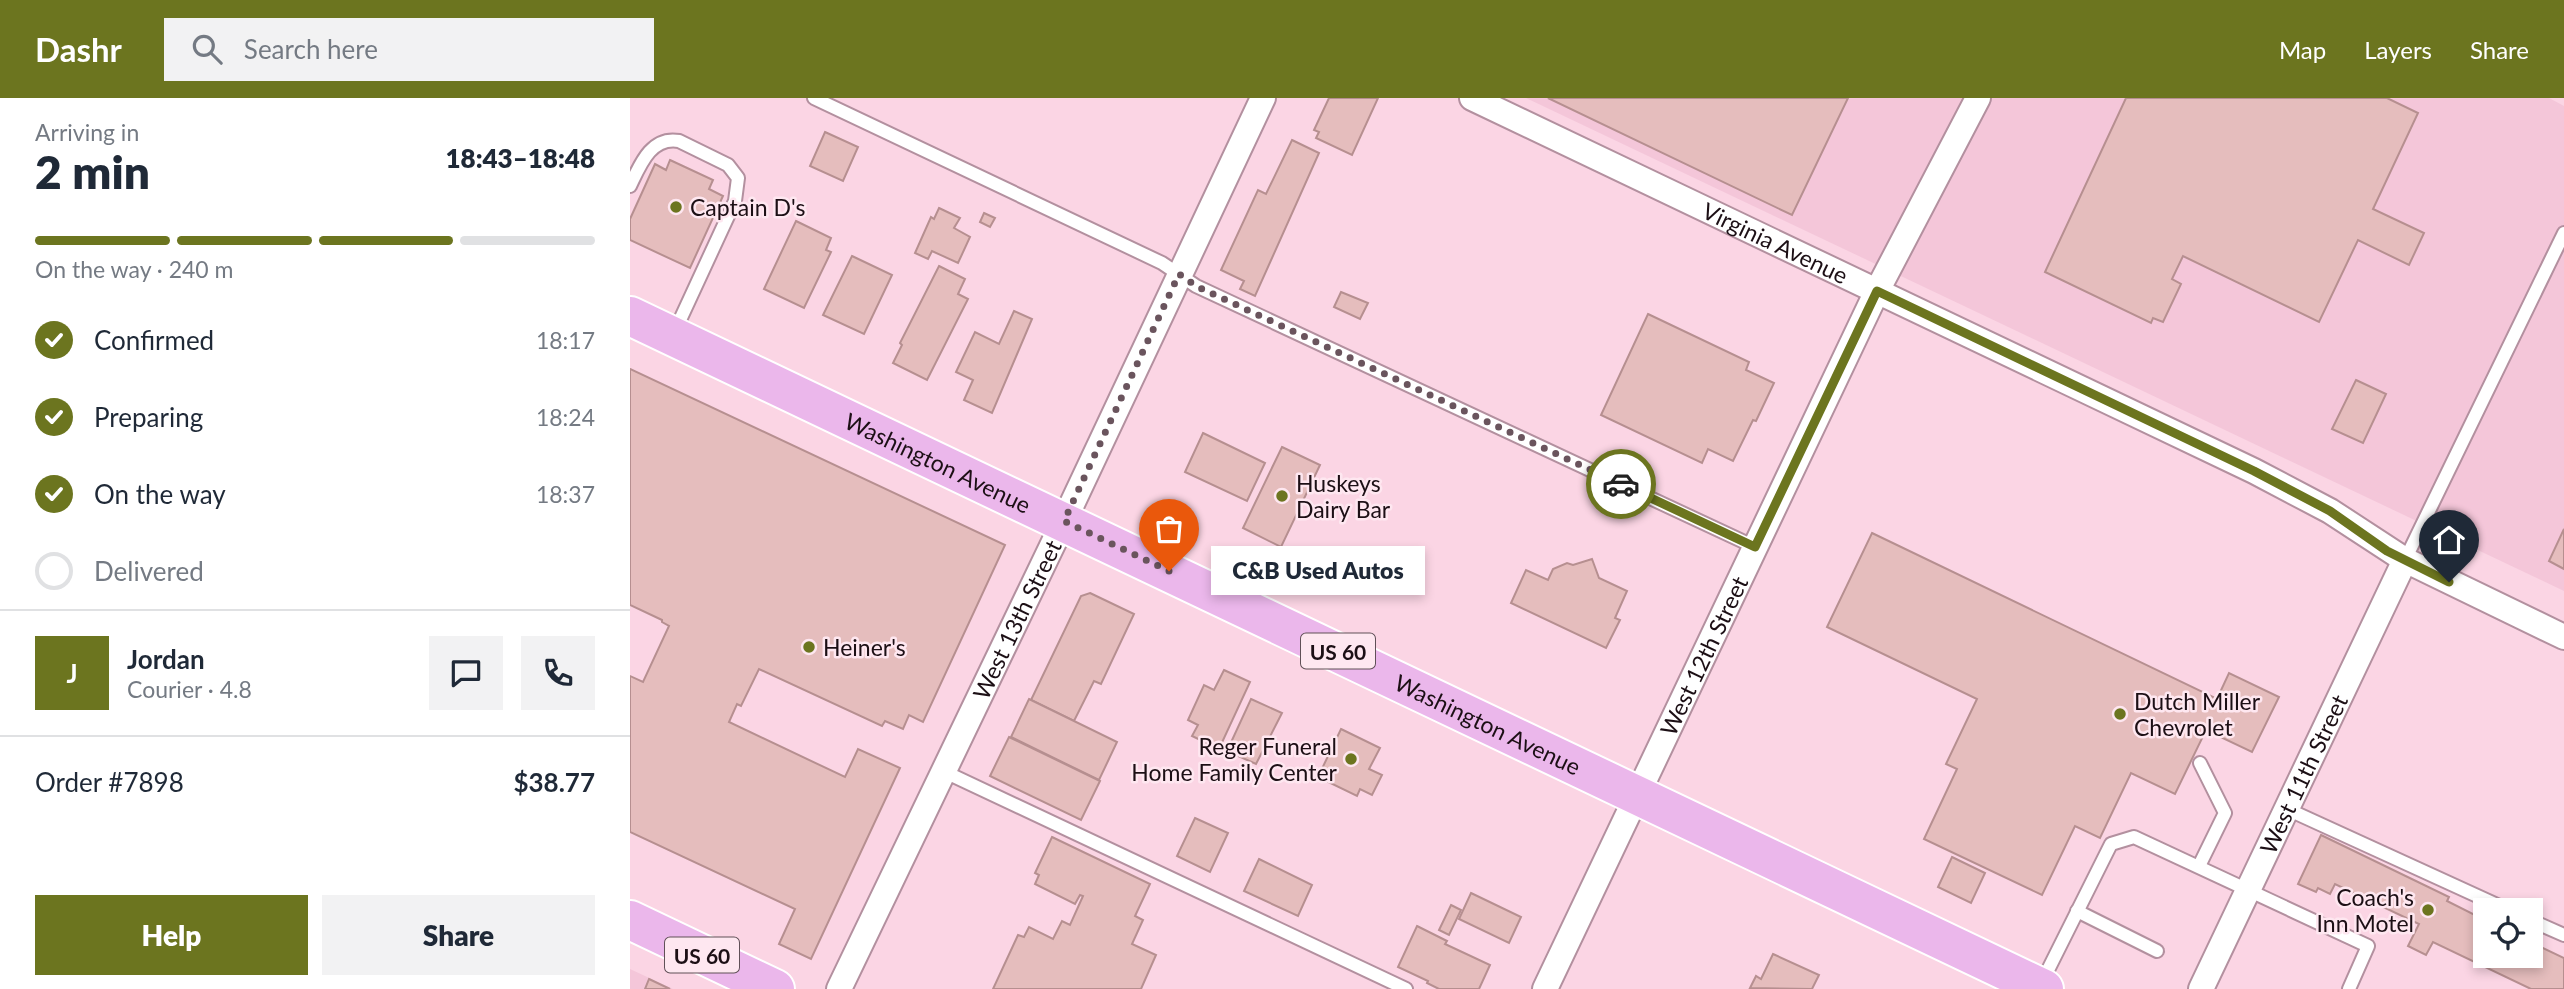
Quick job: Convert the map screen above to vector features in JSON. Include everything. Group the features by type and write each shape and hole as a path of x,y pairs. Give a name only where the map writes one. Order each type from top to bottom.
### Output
{"main road":[{"name":"Washington Avenue","path":"630,316 2042,988"},
{"name":"US 60","path":"630,920 775,989"}],"street":[{"name":"West 13th Street","path":"839,989 1263,98"},
{"name":"Virginia Avenue","path":"1472,98 2254,471 2330,511 2405,561 2564,637"},
{"name":"West 12th Street","path":"1545,989 1877,291 1978,98"},
{"name":"West 11th Street","path":"2201,989 2405,561"}],"lane":[{"path":"814,98 1162,263 1209,292 1755,547"},
{"path":"630,186 640,166 655,146 671,140 679,141 729,165 738,178 734,201 673,336"},
{"path":"2405,561 2564,233"},
{"path":"2199,866 2225,813 2200,763"},
{"path":"944,772 1406,989"},
{"path":"2287,809 2482,898"},
{"path":"2042,988 2111,844 2134,836 2368,946 2349,989"},
{"path":"2077,911 2157,951"},
{"path":"2543,926 2564,935"}],"shaded area":[{"path":"1526,98 2549,98 2564,106 2564,591"},
{"path":"630,969 673,989 630,989"}],"building":[{"path":"1329,98 1378,98 1352,155 1316,138 1319,132 1314,130"},
{"path":"1548,98 1848,98 1792,215"},
{"path":"2126,98 2387,98 2418,113 2373,209 2424,233 2409,265 2358,240 2319,322 2183,256 2172,279 2181,284 2163,322 2153,318 2151,323 2045,272"},
{"path":"825,132 858,147 843,181 810,166"},
{"path":"1292,140 1319,153 1255,296 1240,289 1244,281 1221,270 1258,190 1266,194"},
{"name":"Captain D's","path":"670,160 713,180 709,189 723,196 690,268 630,240 630,219 655,164 666,170"},
{"path":"939,208 960,218 954,228 970,237 958,263 932,251 928,259 915,253 931,217 934,219"},
{"path":"984,213 995,218 990,227 980,222"},
{"path":"796,221 831,238 826,250 831,252 804,308 764,289"},
{"path":"852,256 892,275 864,334 823,315"},
{"path":"939,266 965,279 958,294 968,299 927,380 893,363 902,345 900,343"},
{"path":"1341,292 1368,303 1360,319 1334,307"},
{"path":"1014,311 1032,319 992,413 964,400 973,380 956,372 975,332 999,344"},
{"path":"1648,314 1749,362 1746,370 1774,383 1733,461 1708,449 1702,463 1601,415"},
{"name":"Heiner's","path":"630,369 1005,545 923,722 909,715 903,729 885,721 882,726 759,669 741,706 737,704 729,722 845,777 858,749 900,768 811,959 779,944 795,909 630,832 630,676 643,682 669,626 630,605"},
{"path":"2356,380 2386,394 2363,443 2332,429"},
{"path":"1203,433 1265,463 1247,501 1185,472"},
{"name":"Huskeys Dairy Bar","path":"1282,447 1320,465 1281,547 1243,528"},
{"path":"2564,529 2564,569 2549,561"},
{"name":"Dutch Miller Chevrolet","path":"1872,533 2217,699 2229,673 2279,697 2252,752 2206,730 2175,794 2131,773 2100,838 2075,826 2042,895 1924,839 1957,769 1946,764 1977,699 1827,627"},
{"path":"1592,559 1599,578 1627,591 1615,618 1620,620 1606,648 1511,603 1526,570 1548,580 1553,569 1567,563 1573,565"},
{"path":"1090,593 1134,614 1101,684 1094,681 1074,721 1031,700 1081,596"},
{"path":"1224,670 1250,682 1219,749 1192,736 1198,725 1188,720 1204,685 1214,690"},
{"path":"1029,699 1117,742 1099,780 1011,737"},
{"path":"1251,699 1282,713 1256,764 1227,751"},
{"name":"Reger Funeral Home Family Center","path":"1341,729 1380,748 1369,769 1382,775 1372,795 1360,789 1357,796 1318,777"},
{"path":"1009,737 1100,781 1081,820 990,776"},
{"path":"1195,818 1228,833 1210,872 1177,856"},
{"name":"Coach's Inn Motel","path":"2321,835 2449,897 2447,901 2473,914 2473,961 2433,942 2426,955 2408,946 2419,924 2335,884 2330,894 2318,888 2316,892 2298,884"},
{"path":"1052,837 1150,884 1135,916 1143,920 1132,944 1156,955 1141,989 993,989 1018,935 1024,937 1029,927 1053,939 1062,921 1070,925 1083,896 1080,895 1075,904 1035,884 1039,875 1035,873"},
{"path":"1952,857 1985,873 1971,903 1938,887"},
{"path":"1259,859 1312,885 1298,916 1244,891"},
{"path":"1471,893 1521,917 1509,943 1459,919"},
{"path":"1451,905 1461,910 1449,935 1439,930"},
{"path":"1417,926 1447,941 1445,944 1490,965 1479,989 1439,989 1398,967"},
{"name":"Coach's Inn Motel","path":"2543,948 2564,958 2564,989 2531,989 2487,968 2543,968"},
{"path":"1773,954 1819,975 1812,989 1750,988 1756,976 1761,979"},
{"path":"649,979 670,989 645,989"}],"way so far":[{"path":"1169,571 1064,521 1179,274 1196,286 1621,484"}],"place":[{"name":"Captain D's","path":"676,207"},
{"name":"Huskeys Dairy Bar","path":"1282,496"},
{"name":"C&B Used Autos","path":"1169,571"},
{"name":"Heiner's","path":"809,647"},
{"name":"Dutch Miller Chevrolet","path":"2120,714"},
{"name":"Reger Funeral Home Family Center","path":"1351,759"},
{"name":"Coach's Inn Motel","path":"2428,910"}],"route":[{"path":"1621,484 1755,547 1877,291 2254,471 2330,511 2387,551 2449,582"}]}
